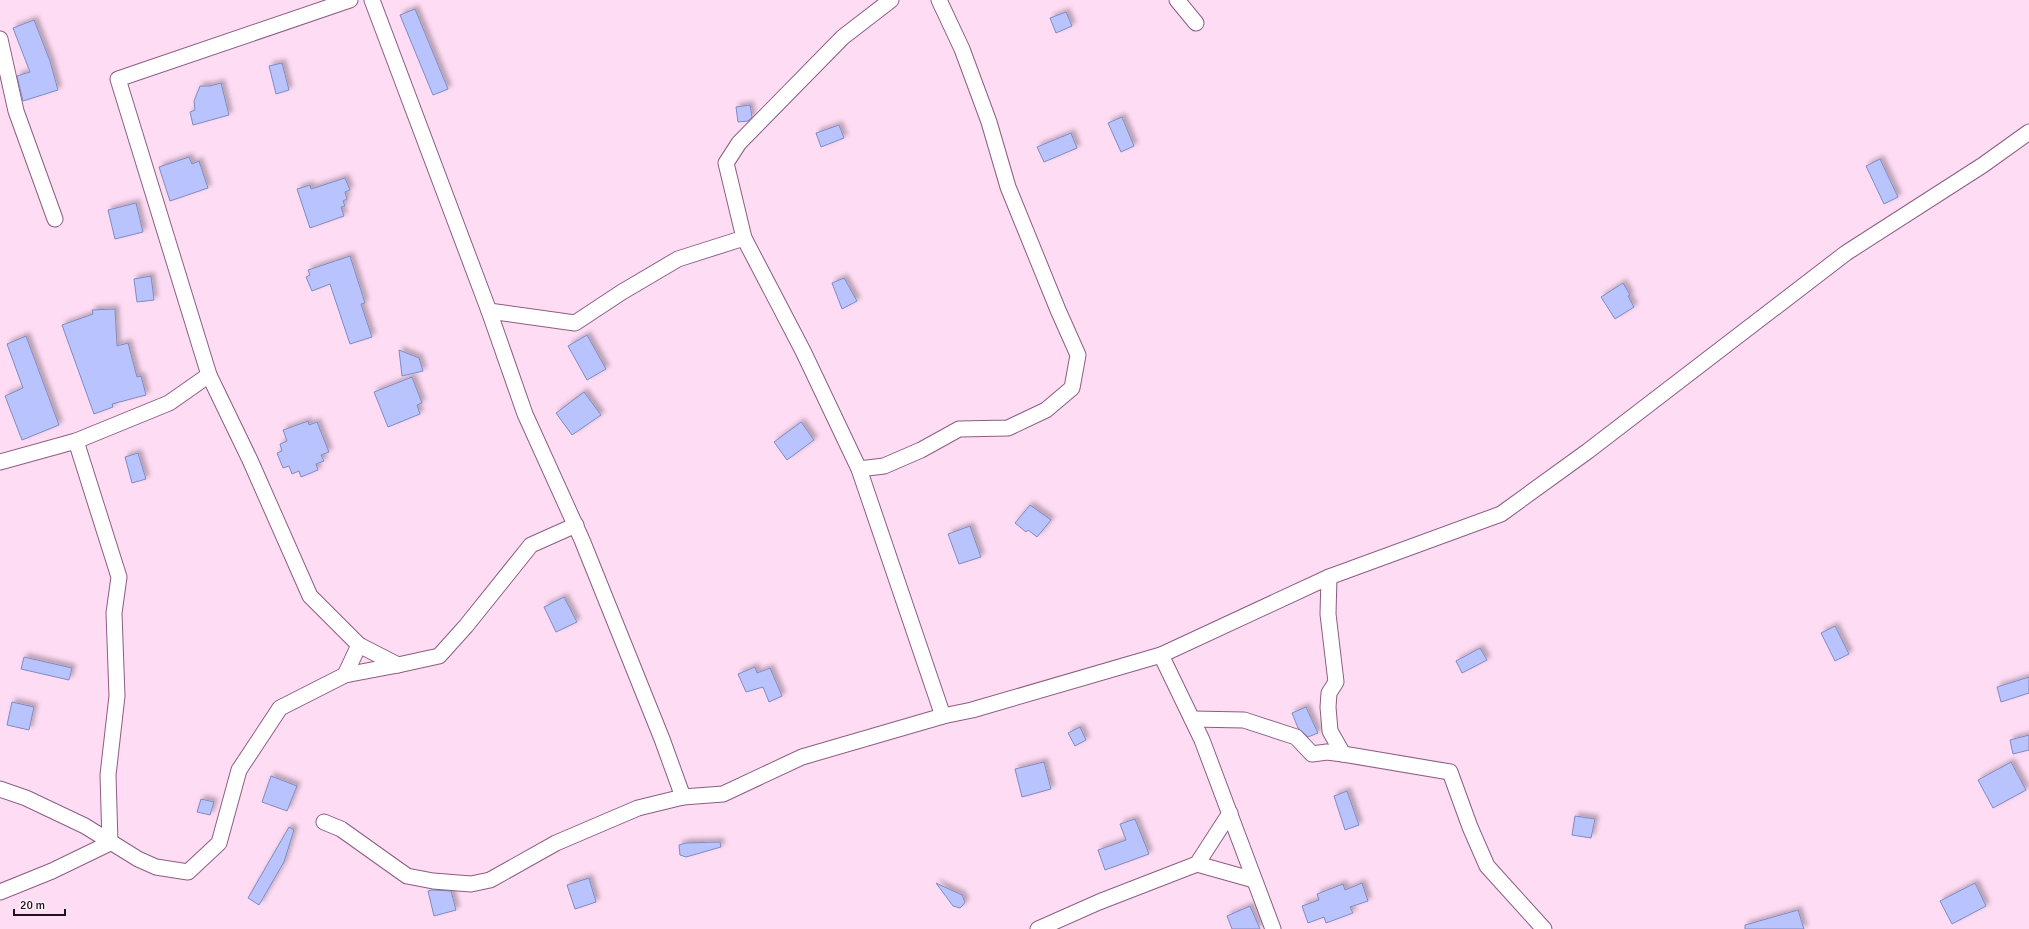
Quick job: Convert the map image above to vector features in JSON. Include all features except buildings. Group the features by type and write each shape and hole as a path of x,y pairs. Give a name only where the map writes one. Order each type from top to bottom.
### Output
{"street":[{"path":"350,0 118,79 209,375 250,460 310,596 359,645 398,665"},
{"path":"372,0 489,311 525,414 576,525 659,731 683,797"},
{"path":"891,0 843,37 739,143 726,163 744,238 803,351 859,469 944,716"},
{"path":"859,469 884,466 921,450 959,429 1008,428 1046,410 1072,388 1078,355 1008,187 989,122 965,56 939,0"},
{"path":"1176,0 1196,23"},
{"path":"0,39 16,111 55,220"},
{"path":"324,822 341,829 407,876 433,881 471,884 490,880 556,842 638,808 683,797 723,794 802,757 944,716 972,710 1161,655 1329,577 1501,514 1588,451 1846,253 1983,165 2029,132"},
{"path":"489,311 575,323 622,292 678,259 744,238"},
{"path":"0,462 76,441 169,403 209,375"},
{"path":"76,441 120,577 114,613 117,696 108,775 110,843"},
{"path":"0,789 26,798 85,826 138,860 156,867 188,872 219,843 239,770 280,708 345,675 439,656 466,626 531,545 576,525"},
{"path":"1329,577 1328,614 1336,682 1329,693 1328,707 1330,731 1343,754"},
{"path":"345,675 359,645"},
{"path":"1161,655 1202,740 1273,929"},
{"path":"1192,719 1244,720 1296,737 1312,754 1327,752 1343,754 1450,772 1470,827 1488,866 1544,929"},
{"path":"1038,929 1099,902 1197,864 1230,813"},
{"path":"0,892 52,871 110,843"},
{"path":"1197,864 1254,880"}]}
